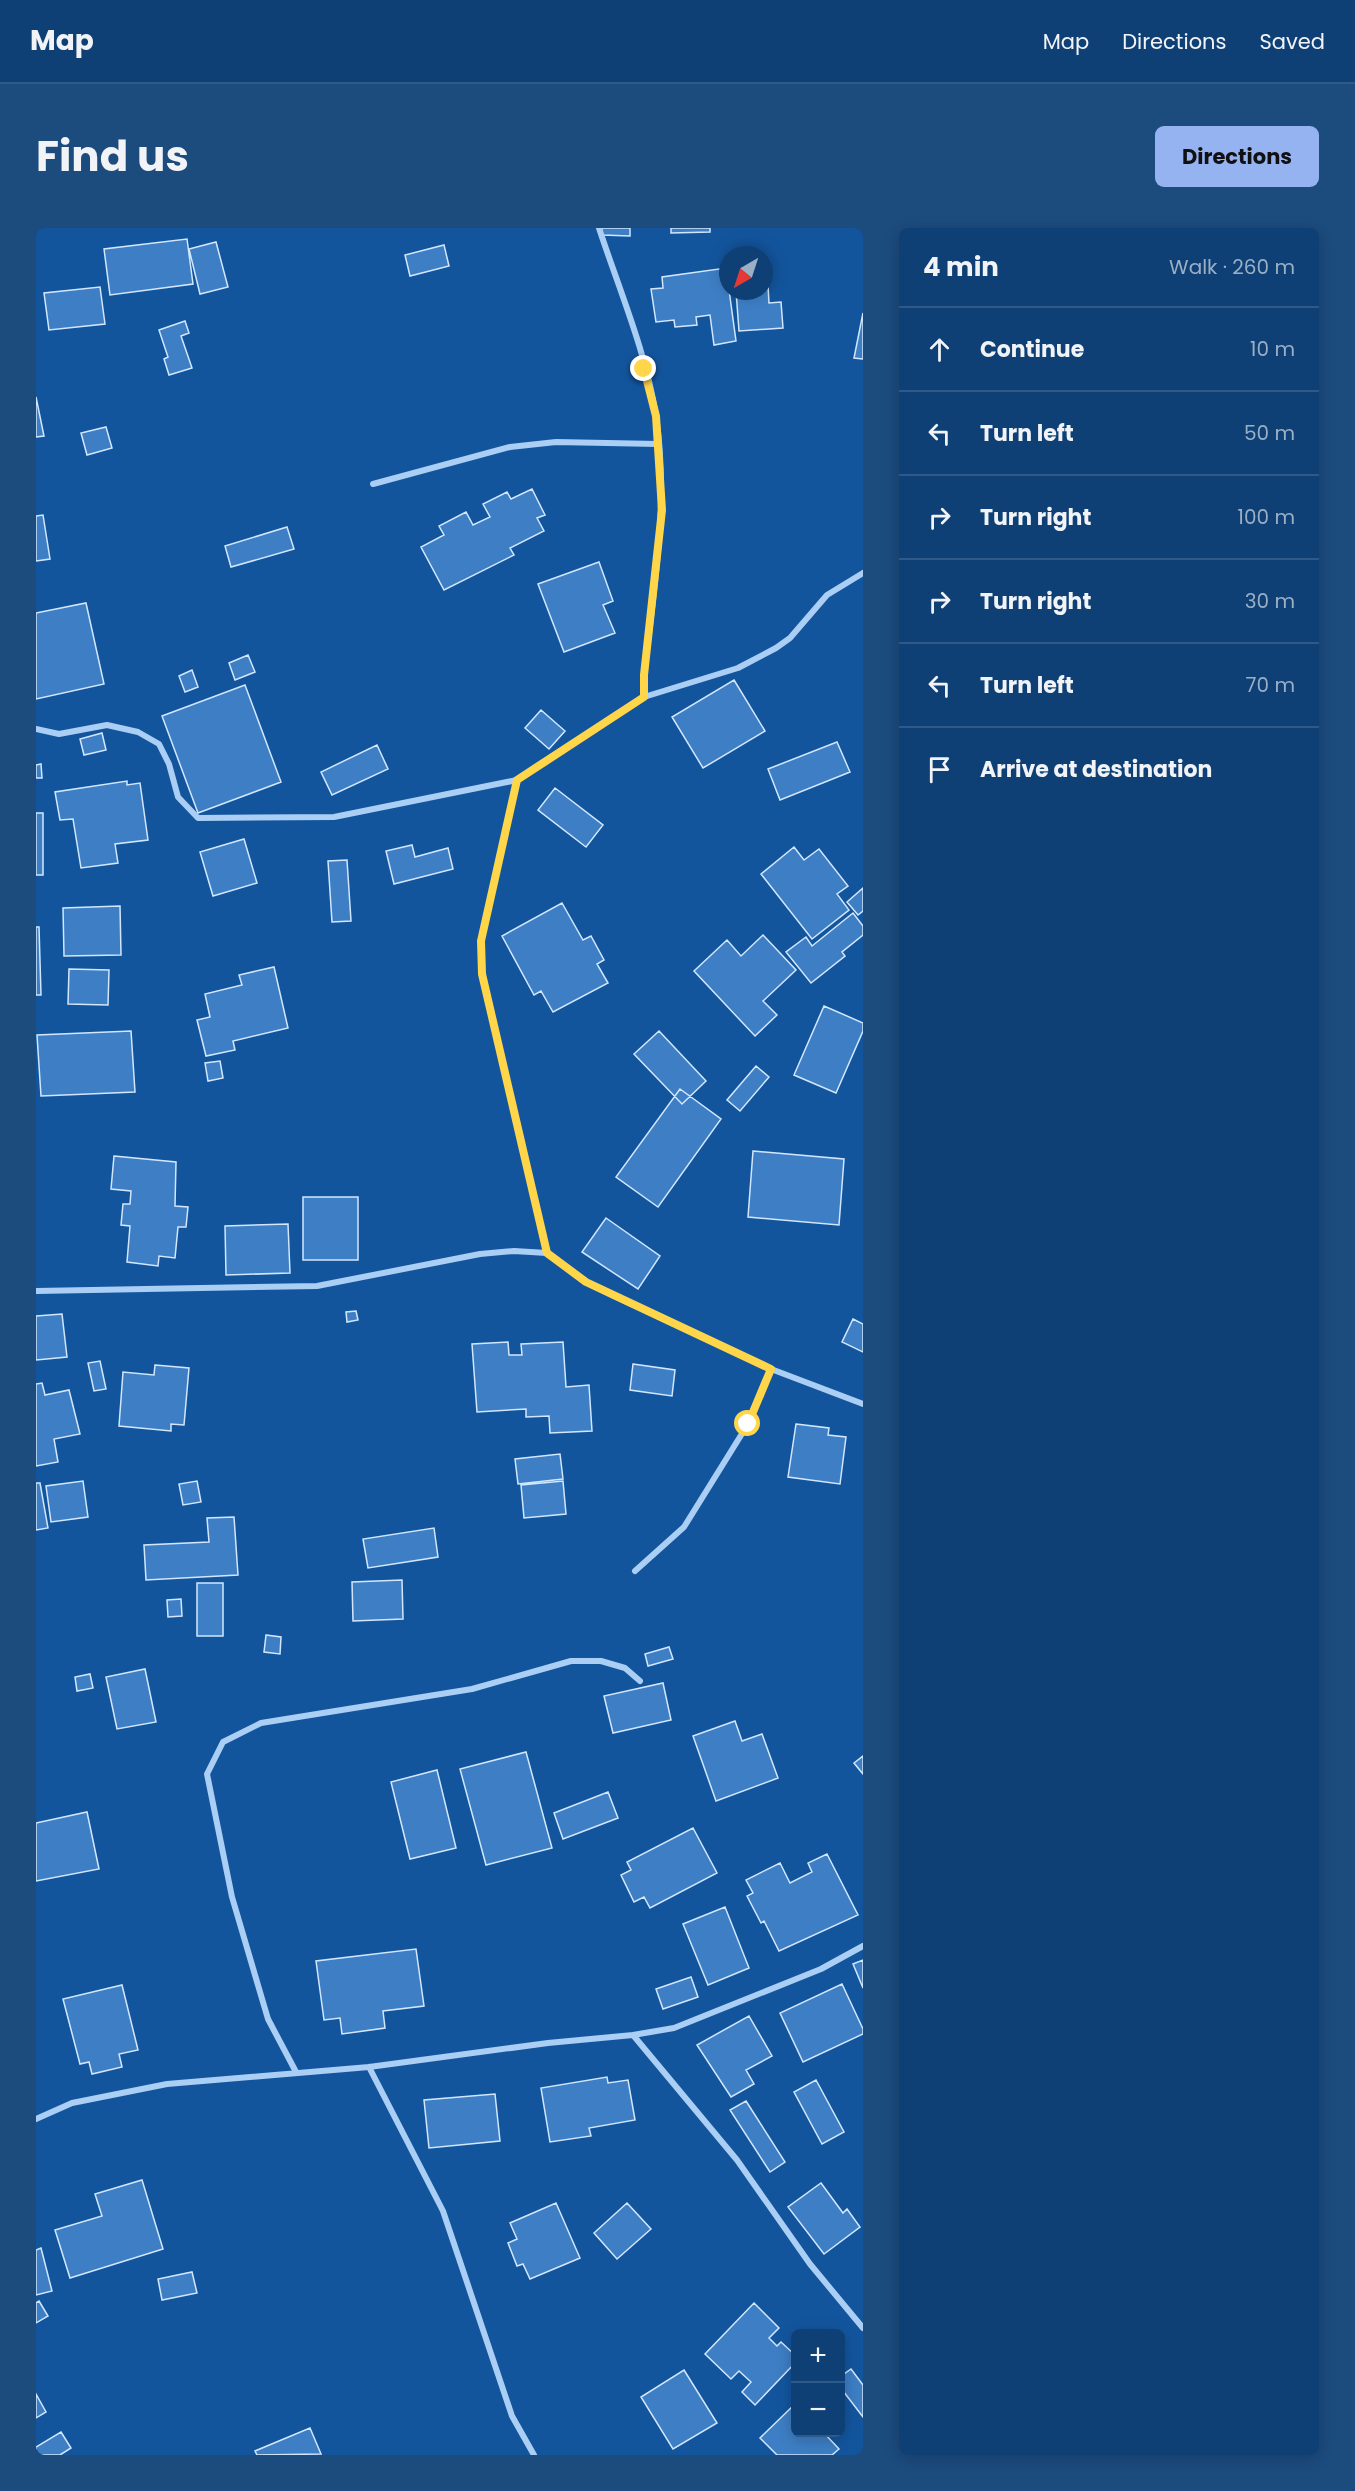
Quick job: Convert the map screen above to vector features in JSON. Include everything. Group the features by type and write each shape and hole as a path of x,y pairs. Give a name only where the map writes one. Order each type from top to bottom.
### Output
{"street":[{"path":"599,228 644,369 656,416 661,527 644,675 644,697"},
{"path":"373,484 510,447 556,442 658,444"},
{"path":"36,729 59,734 107,725 138,732 159,744 170,764 178,796 198,818 334,817 517,780 644,697 738,668 776,648 790,638 827,595 863,573"},
{"path":"517,780 481,941 482,974 547,1253"},
{"path":"36,1291 317,1286 480,1254 514,1251 547,1253 586,1282 771,1369 863,1404"},
{"path":"635,1571 684,1527 748,1424 771,1369"},
{"path":"296,2072 268,2019 232,1897 207,1774 223,1742 261,1722 472,1689 571,1661 601,1661 625,1668 640,1681"},
{"path":"36,2119 72,2103 167,2084 369,2067 674,2028 821,1969 863,1946"},
{"path":"633,2035 737,2160 810,2264 863,2328"},
{"path":"369,2067 443,2211 512,2416 534,2455"}],"building":[{"path":"602,228 630,228 630,236 602,235"},
{"path":"671,228 710,228 710,232 671,233"},
{"path":"187,239 193,284 110,295 104,249"},
{"path":"216,242 228,287 200,294 189,249"},
{"path":"444,245 449,266 410,276 405,255"},
{"path":"719,269 719,300 730,300 736,341 714,345 710,315 696,317 697,325 675,327 674,320 656,322 651,289 663,288 662,277"},
{"path":"100,287 105,324 49,330 44,293"},
{"path":"737,300 781,302 783,328 739,331"},
{"path":"863,313 863,359 854,358"},
{"path":"185,321 189,333 181,336 192,368 169,375 164,359 168,357 159,330"},
{"path":"36,397 44,436 36,437"},
{"path":"106,427 112,448 87,455 81,433"},
{"path":"532,489 545,515 537,518 544,531 510,548 514,555 444,590 421,547 444,535 439,526 466,512 473,525 490,517 483,504 507,492 511,499"},
{"path":"43,515 50,559 36,561 36,516"},
{"path":"287,527 294,549 231,567 225,546"},
{"path":"599,562 613,601 603,605 615,633 564,652 538,584"},
{"path":"86,603 104,684 36,699 36,613"},
{"path":"248,655 255,672 235,680 229,663"},
{"path":"192,670 198,687 185,692 179,676"},
{"path":"734,680 765,731 703,768 672,717"},
{"path":"245,685 281,782 198,813 162,716"},
{"path":"541,710 565,731 549,749 525,728"},
{"path":"102,733 106,750 84,755 80,739"},
{"path":"837,742 850,772 780,800 768,769"},
{"path":"377,745 388,769 332,795 321,772"},
{"path":"41,764 42,778 36,778 36,765"},
{"path":"127,781 127,785 140,783 148,840 115,844 118,863 81,868 73,819 60,820 55,792"},
{"path":"555,788 603,825 586,847 538,810"},
{"path":"36,813 43,813 43,875 36,875"},
{"path":"244,839 257,883 213,896 200,852"},
{"path":"412,845 415,857 448,848 453,869 394,884 386,851"},
{"path":"794,847 804,860 819,849 848,886 837,894 849,910 812,939 761,874"},
{"path":"347,860 351,921 332,922 328,861"},
{"path":"863,888 863,911 858,915 847,902"},
{"path":"562,903 583,940 591,936 604,960 597,964 608,983 553,1012 541,991 534,995 502,936"},
{"path":"120,906 121,955 64,956 63,908"},
{"path":"853,913 863,926 863,935 842,952 845,956 811,983 786,952 806,937 812,946"},
{"path":"36,927 39,927 41,995 36,995"},
{"path":"763,935 796,970 763,1001 777,1015 755,1036 694,971 727,940 741,956"},
{"path":"274,967 288,1028 233,1041 235,1050 206,1056 197,1020 210,1017 205,994 242,985 239,975"},
{"path":"69,969 109,970 108,1005 68,1004"},
{"path":"824,1006 863,1023 863,1031 836,1093 794,1075"},
{"path":"131,1031 135,1092 41,1096 37,1035"},
{"path":"659,1031 706,1081 682,1104 634,1054"},
{"path":"220,1061 223,1078 208,1081 205,1063"},
{"path":"756,1066 769,1077 740,1111 727,1100"},
{"path":"680,1089 721,1119 658,1207 616,1177"},
{"path":"753,1151 844,1159 839,1225 748,1217"},
{"path":"114,1156 176,1162 175,1206 188,1207 186,1227 178,1227 175,1258 159,1256 158,1266 127,1262 130,1226 121,1225 123,1204 130,1204 131,1191 111,1189"},
{"path":"303,1197 358,1197 358,1260 303,1260"},
{"path":"606,1218 660,1256 638,1289 582,1252"},
{"path":"288,1224 290,1273 226,1275 225,1226"},
{"path":"356,1311 358,1320 347,1322 346,1312"},
{"path":"62,1314 67,1357 36,1360 36,1316"},
{"path":"853,1319 863,1324 863,1352 842,1342"},
{"path":"508,1342 509,1355 522,1355 521,1344 563,1342 566,1387 589,1385 592,1431 550,1433 549,1416 526,1417 526,1409 477,1412 472,1344"},
{"path":"100,1361 106,1389 94,1391 88,1363"},
{"path":"633,1364 675,1370 672,1396 630,1390"},
{"path":"155,1365 189,1368 184,1425 171,1424 171,1431 119,1426 123,1372 154,1375"},
{"path":"42,1383 45,1395 69,1390 80,1434 54,1439 58,1462 36,1466 36,1384"},
{"path":"796,1424 829,1428 828,1435 846,1437 840,1484 788,1477"},
{"path":"560,1454 563,1479 518,1484 515,1459"},
{"path":"83,1481 88,1517 51,1522 46,1486"},
{"path":"197,1481 201,1502 183,1505 179,1484"},
{"path":"563,1481 566,1514 524,1518 521,1485"},
{"path":"36,1483 40,1483 48,1528 36,1530"},
{"path":"234,1517 238,1575 146,1580 144,1545 209,1542 207,1518"},
{"path":"434,1528 438,1557 368,1568 363,1539"},
{"path":"402,1580 403,1619 353,1621 352,1582"},
{"path":"197,1583 223,1583 223,1636 197,1636"},
{"path":"181,1599 182,1616 168,1617 167,1600"},
{"path":"266,1635 281,1637 280,1654 264,1652"},
{"path":"669,1647 673,1659 648,1666 645,1654"},
{"path":"145,1669 156,1722 117,1729 106,1677"},
{"path":"90,1674 93,1688 77,1691 75,1677"},
{"path":"663,1683 671,1720 613,1733 604,1696"},
{"path":"735,1721 742,1741 762,1734 778,1778 716,1801 693,1736"},
{"path":"526,1752 552,1848 486,1865 460,1769"},
{"path":"863,1756 863,1774 854,1763"},
{"path":"437,1770 456,1848 410,1859 391,1782"},
{"path":"608,1792 618,1818 563,1839 554,1813"},
{"path":"87,1812 99,1869 36,1881 36,1823"},
{"path":"693,1828 717,1873 650,1908 644,1897 634,1902 621,1875 631,1870 627,1862"},
{"path":"827,1854 858,1915 779,1951 764,1921 761,1923 747,1896 753,1893 746,1880 780,1863 790,1883 812,1872 808,1863"},
{"path":"725,1907 749,1968 708,1985 683,1924"},
{"path":"416,1949 424,2006 383,2011 385,2028 342,2034 340,2018 324,2020 316,1961"},
{"path":"863,1960 863,1988 853,1964"},
{"path":"691,1977 698,1997 663,2009 656,1989"},
{"path":"842,1984 863,2029 863,2034 803,2062 780,2013"},
{"path":"122,1985 138,2050 119,2054 122,2067 92,2074 89,2062 80,2064 63,1999"},
{"path":"749,2016 772,2056 746,2070 754,2084 731,2097 697,2045"},
{"path":"607,2077 608,2083 628,2080 635,2120 589,2128 591,2136 550,2142 541,2088"},
{"path":"816,2080 844,2132 822,2144 794,2092"},
{"path":"495,2094 500,2141 429,2148 424,2100"},
{"path":"746,2101 785,2162 770,2172 730,2110"},
{"path":"142,2180 163,2249 70,2278 55,2230 102,2216 95,2194"},
{"path":"821,2183 843,2213 847,2209 860,2227 824,2254 788,2207"},
{"path":"556,2203 580,2258 530,2279 523,2264 517,2266 508,2243 517,2239 510,2223"},
{"path":"627,2203 651,2229 617,2259 594,2233"},
{"path":"41,2248 52,2291 36,2295 36,2250"},
{"path":"192,2272 197,2293 162,2300 158,2279"},
{"path":"39,2301 48,2316 36,2323 36,2303"},
{"path":"754,2303 779,2328 769,2338 777,2346 781,2342 791,2351 791,2367 755,2405 742,2392 751,2382 739,2371 731,2379 705,2354"},
{"path":"851,2369 863,2385 863,2417 845,2394 845,2373"},
{"path":"684,2370 717,2423 673,2449 641,2397"},
{"path":"36,2394 46,2412 36,2418"},
{"path":"791,2408 791,2437 828,2437 839,2449 832,2455 777,2455 760,2438"},
{"path":"310,2428 321,2454 257,2455 255,2451"},
{"path":"61,2432 71,2448 60,2455 36,2455 36,2447"}],"route":[{"path":"644,369 656,416 662,510 644,675 644,697 517,780 481,941 482,974 544,1231 547,1253 586,1282 771,1369 748,1424"}]}
